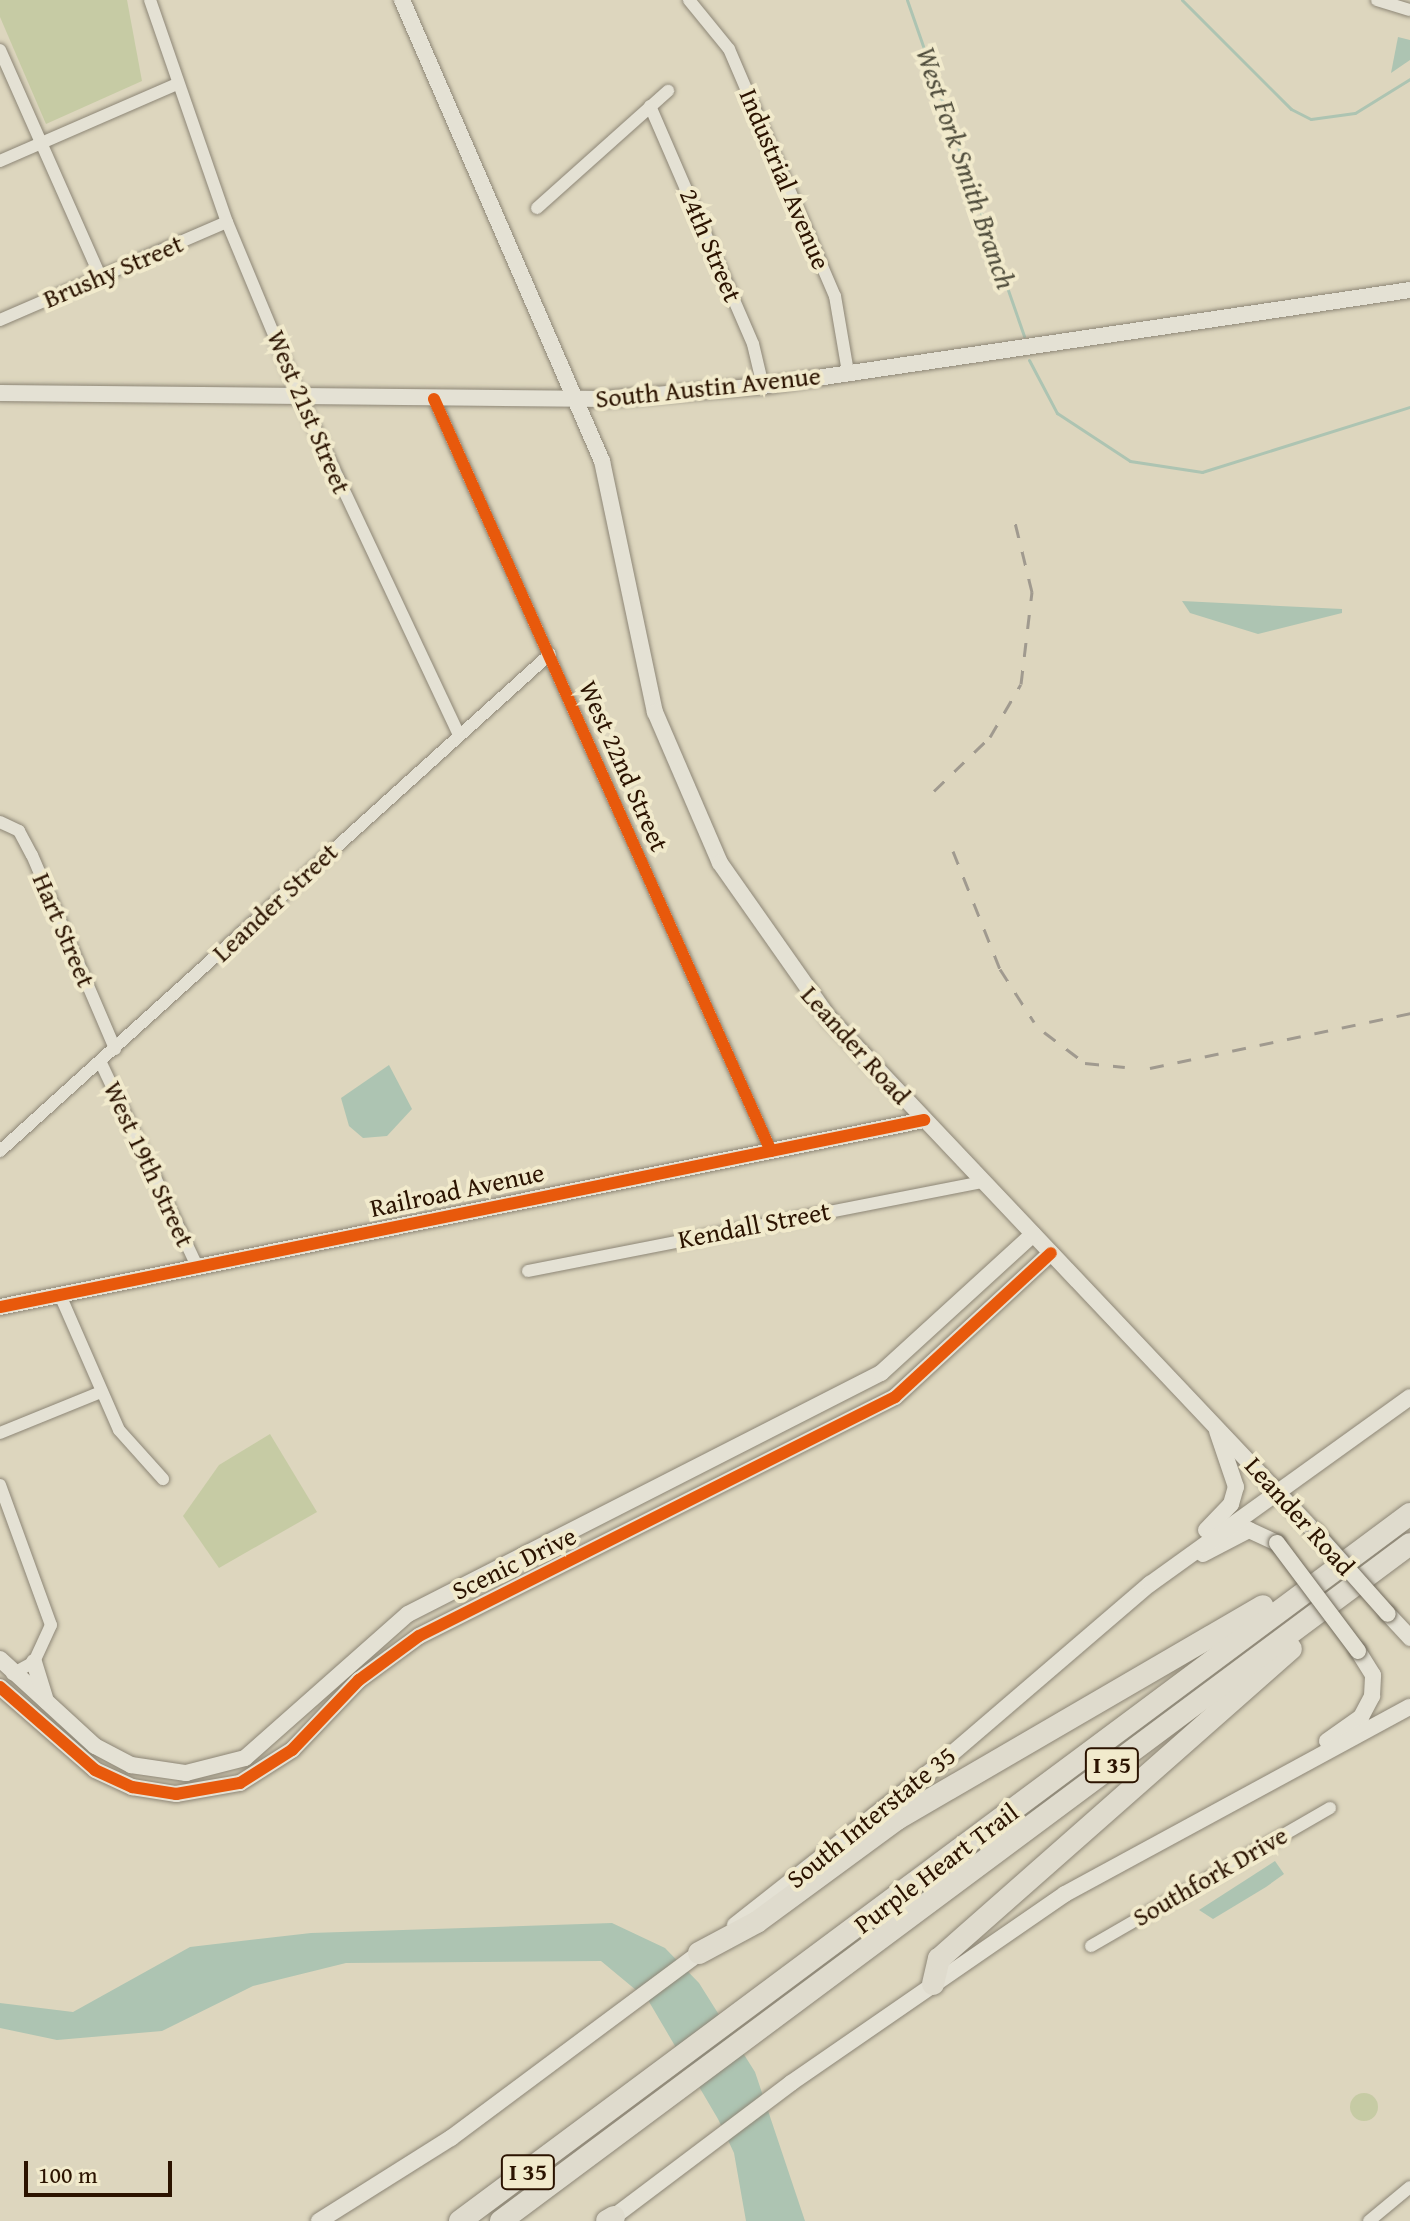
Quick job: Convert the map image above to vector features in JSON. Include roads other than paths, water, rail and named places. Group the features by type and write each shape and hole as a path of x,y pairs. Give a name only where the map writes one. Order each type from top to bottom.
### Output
{"highway":[{"name":"Purple Heart Trail","path":"806,1979 1410,1514"},
{"name":"Purple Heart Trail","path":"460,2221 603,2130 806,1979 1410,1544"},
{"path":"933,1984 939,1959 1231,1699 1410,1555"},
{"path":"699,1953 757,1922 936,1795 1272,1601 1295,1600"},
{"name":"Purple Heart Trail","path":"501,2221 603,2130"}],"main road":[{"name":"Leander Road","path":"402,0 602,461 645,678 691,806 783,962 924,1120 1210,1416 1410,1638"},
{"name":"South Austin Avenue","path":"0,393 578,400 763,386 1410,290"},
{"name":"Railroad Avenue","path":"0,1307 924,1120"},
{"name":"Scenic Drive","path":"0,1659 12,1674 95,1746 131,1765 205,1772 262,1748 365,1645 432,1600 784,1426 881,1373 1033,1234"},
{"name":"Scenic Drive","path":"0,1687 95,1770 176,1794 221,1790 274,1764 379,1664 442,1623 895,1397 1051,1253"},
{"path":"881,1373 895,1397"},
{"name":"South Interstate 35","path":"319,2221 508,2097 699,1953 942,1762 1150,1584 1273,1489 1410,1397"},
{"path":"1150,1584 1231,1504 1232,1466 1210,1416"},
{"path":"784,1426 795,1449"},
{"path":"637,1499 647,1522"},
{"path":"1150,1584 1249,1530 1277,1543 1358,1651 1373,1675 1361,1717 1286,1770"},
{"path":"530,1553 540,1574"},
{"path":"432,1600 442,1623"},
{"path":"365,1645 379,1664"},
{"path":"34,1662 52,1709"},
{"path":"610,2220 791,2083 1065,1894 1286,1770 1410,1707"}],"street":[{"name":"West 21st Street","path":"150,0 227,222 300,397 458,733"},
{"name":"Industrial Avenue","path":"689,0 729,49 835,296 848,372"},
{"path":"1377,0 1410,10"},
{"path":"0,50 100,276"},
{"path":"0,161 177,84"},
{"path":"537,208 668,91"},
{"name":"24th Street","path":"650,106 753,344 763,386"},
{"name":"Brushy Street","path":"0,320 227,222"},
{"name":"West 22nd Street","path":"434,399 771,1151"},
{"name":"Leander Street","path":"1,1147 101,1063 458,733 550,654"},
{"name":"Hart Street","path":"0,822 19,831 32,855 115,1049"},
{"name":"West 19th Street","path":"101,1063 197,1266"},
{"name":"Kendall Street","path":"528,1271 983,1182"},
{"path":"60,1295 119,1430 163,1479"},
{"path":"0,1433 101,1392"},
{"path":"0,1485 49,1606 49,1639 34,1662 12,1674"},
{"name":"Southfork Drive","path":"1091,1946 1330,1808"},
{"path":"1369,2221 1410,2187"}],"waterway":[{"name":"West Fork Smith Branch","path":"907,0 1024,336"},
{"path":"1182,0 1291,109 1311,119 1355,113 1410,79"},
{"name":"West Fork Smith Branch","path":"1029,360 1057,413 1130,461 1202,472 1410,407"}],"railway":[{"path":"934,791 990,737 1021,684 1032,592 1013,514"},
{"path":"953,851 1000,969 1034,1022"},
{"path":"1150,1068 1410,1013"},
{"path":"1044,1032 1085,1063 1125,1067"}]}
